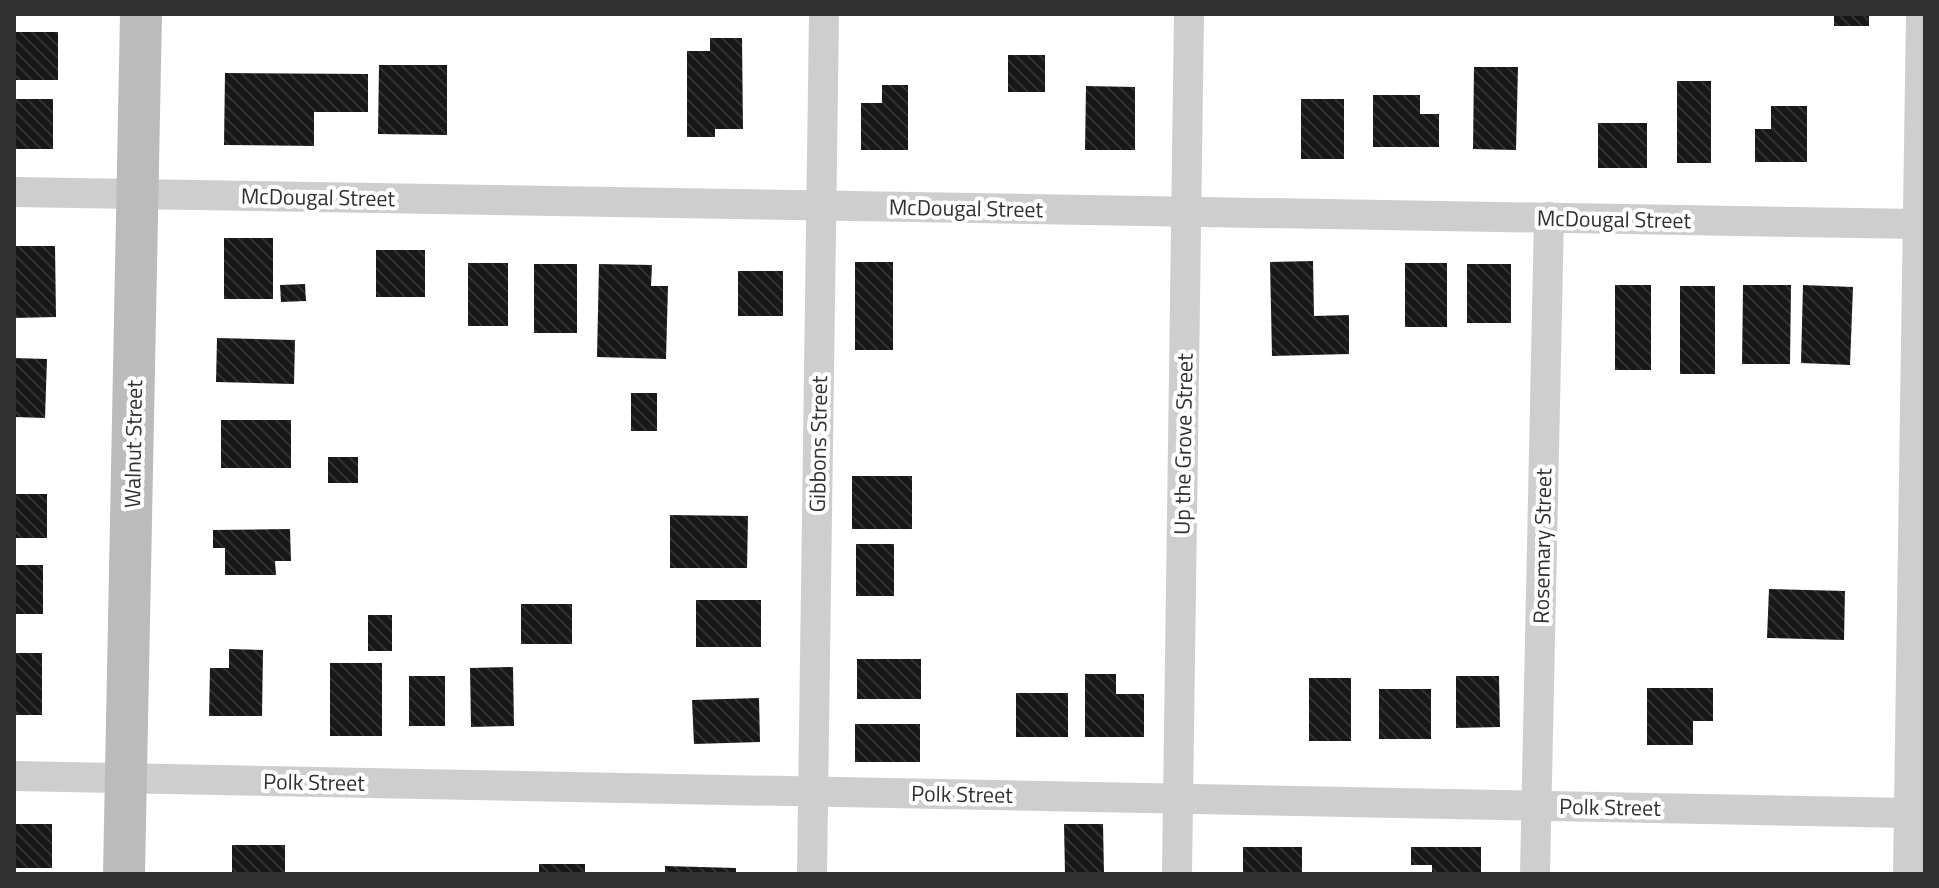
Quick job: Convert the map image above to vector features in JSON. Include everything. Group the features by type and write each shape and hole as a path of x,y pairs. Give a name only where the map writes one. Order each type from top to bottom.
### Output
{"street":[{"name":"Walnut Street","path":"124,874 141,14"},
{"name":"Gibbons Street","path":"812,874 824,14"},
{"name":"Up the Grove Street","path":"1177,874 1189,14"},
{"path":"1908,874 1918,745 1921,14"},
{"name":"McDougal Street","path":"14,192 1919,224"},
{"name":"Rosemary Street","path":"1535,874 1549,217"},
{"name":"Polk Street","path":"14,776 1911,813"}],"building":[{"path":"1834,14 1869,14 1869,26 1834,26"},
{"path":"14,32 58,32 58,80 14,80"},
{"path":"710,38 742,38 743,129 715,129 715,137 687,137 687,51 710,51"},
{"path":"1008,55 1045,55 1045,92 1008,92"},
{"path":"379,65 447,65 447,135 378,134"},
{"path":"1474,67 1518,67 1516,150 1473,149"},
{"path":"225,73 368,74 368,112 314,112 314,146 224,145"},
{"path":"1677,81 1711,81 1711,163 1677,163"},
{"path":"882,85 908,85 908,150 861,150 861,103 882,103"},
{"path":"1086,86 1135,87 1135,150 1085,150"},
{"path":"1373,95 1420,95 1420,114 1439,114 1439,147 1373,147"},
{"path":"14,99 53,99 53,149 14,149"},
{"path":"1301,99 1344,99 1344,159 1301,159"},
{"path":"1771,106 1807,106 1807,162 1755,162 1755,129 1771,129"},
{"path":"1598,123 1647,123 1647,168 1598,168"},
{"path":"224,238 273,238 273,299 224,299"},
{"path":"14,246 55,246 56,317 14,318"},
{"path":"376,250 425,250 425,297 376,297"},
{"path":"1313,261 1314,316 1349,315 1349,354 1272,356 1270,262"},
{"path":"855,262 893,262 893,350 855,350"},
{"path":"468,263 508,263 508,326 468,326"},
{"path":"1405,263 1447,263 1447,327 1405,327"},
{"path":"534,264 577,264 577,333 534,333"},
{"path":"599,264 652,265 651,286 668,286 666,359 597,357"},
{"path":"1467,264 1511,264 1511,323 1467,323"},
{"path":"738,271 783,271 783,316 738,316"},
{"path":"305,284 306,301 281,302 280,285"},
{"path":"1615,285 1651,285 1651,370 1615,370"},
{"path":"1743,285 1791,285 1790,364 1742,364"},
{"path":"1803,285 1853,287 1850,365 1801,363"},
{"path":"1680,286 1715,286 1715,374 1680,374"},
{"path":"217,338 295,340 294,384 216,382"},
{"path":"14,358 47,359 45,418 14,417"},
{"path":"631,393 657,393 657,431 631,431"},
{"path":"221,420 291,420 291,468 221,468"},
{"path":"328,457 358,457 358,483 328,483"},
{"path":"852,476 912,476 912,529 852,529"},
{"path":"14,494 47,494 47,538 14,538"},
{"path":"670,515 748,516 747,568 670,568"},
{"path":"290,529 291,561 275,561 276,575 225,575 225,548 213,548 213,530"},
{"path":"856,544 894,544 894,596 856,596"},
{"path":"14,565 43,565 43,614 14,614"},
{"path":"1769,589 1845,591 1844,640 1767,638"},
{"path":"696,600 761,600 761,647 696,647"},
{"path":"521,604 572,604 572,644 521,644"},
{"path":"368,615 392,615 392,651 368,651"},
{"path":"229,649 263,650 262,716 209,716 210,668 229,668"},
{"path":"14,653 42,653 42,715 14,715"},
{"path":"857,659 921,659 921,699 857,699"},
{"path":"330,663 382,663 382,736 330,736"},
{"path":"513,667 514,726 471,727 470,668"},
{"path":"1085,674 1116,674 1116,694 1144,694 1144,737 1085,737"},
{"path":"409,676 445,676 445,726 409,726"},
{"path":"1456,676 1499,676 1500,727 1456,728"},
{"path":"1309,678 1351,678 1351,741 1309,741"},
{"path":"1647,688 1713,688 1713,721 1693,721 1693,745 1647,745"},
{"path":"1379,689 1431,689 1431,739 1379,739"},
{"path":"1016,693 1068,693 1068,737 1016,737"},
{"path":"759,698 760,742 694,744 692,700"},
{"path":"855,724 920,724 920,762 855,762"},
{"path":"14,824 52,824 52,868 14,868"},
{"path":"1064,824 1103,824 1104,874 1065,874"},
{"path":"232,845 285,845 285,874 232,874"},
{"path":"1243,847 1302,847 1302,874 1243,874"},
{"path":"1411,847 1481,847 1481,874 1432,874 1432,865 1411,865"},
{"path":"539,864 585,864 585,874 539,874"},
{"path":"665,866 736,868 736,874 665,874"}]}
